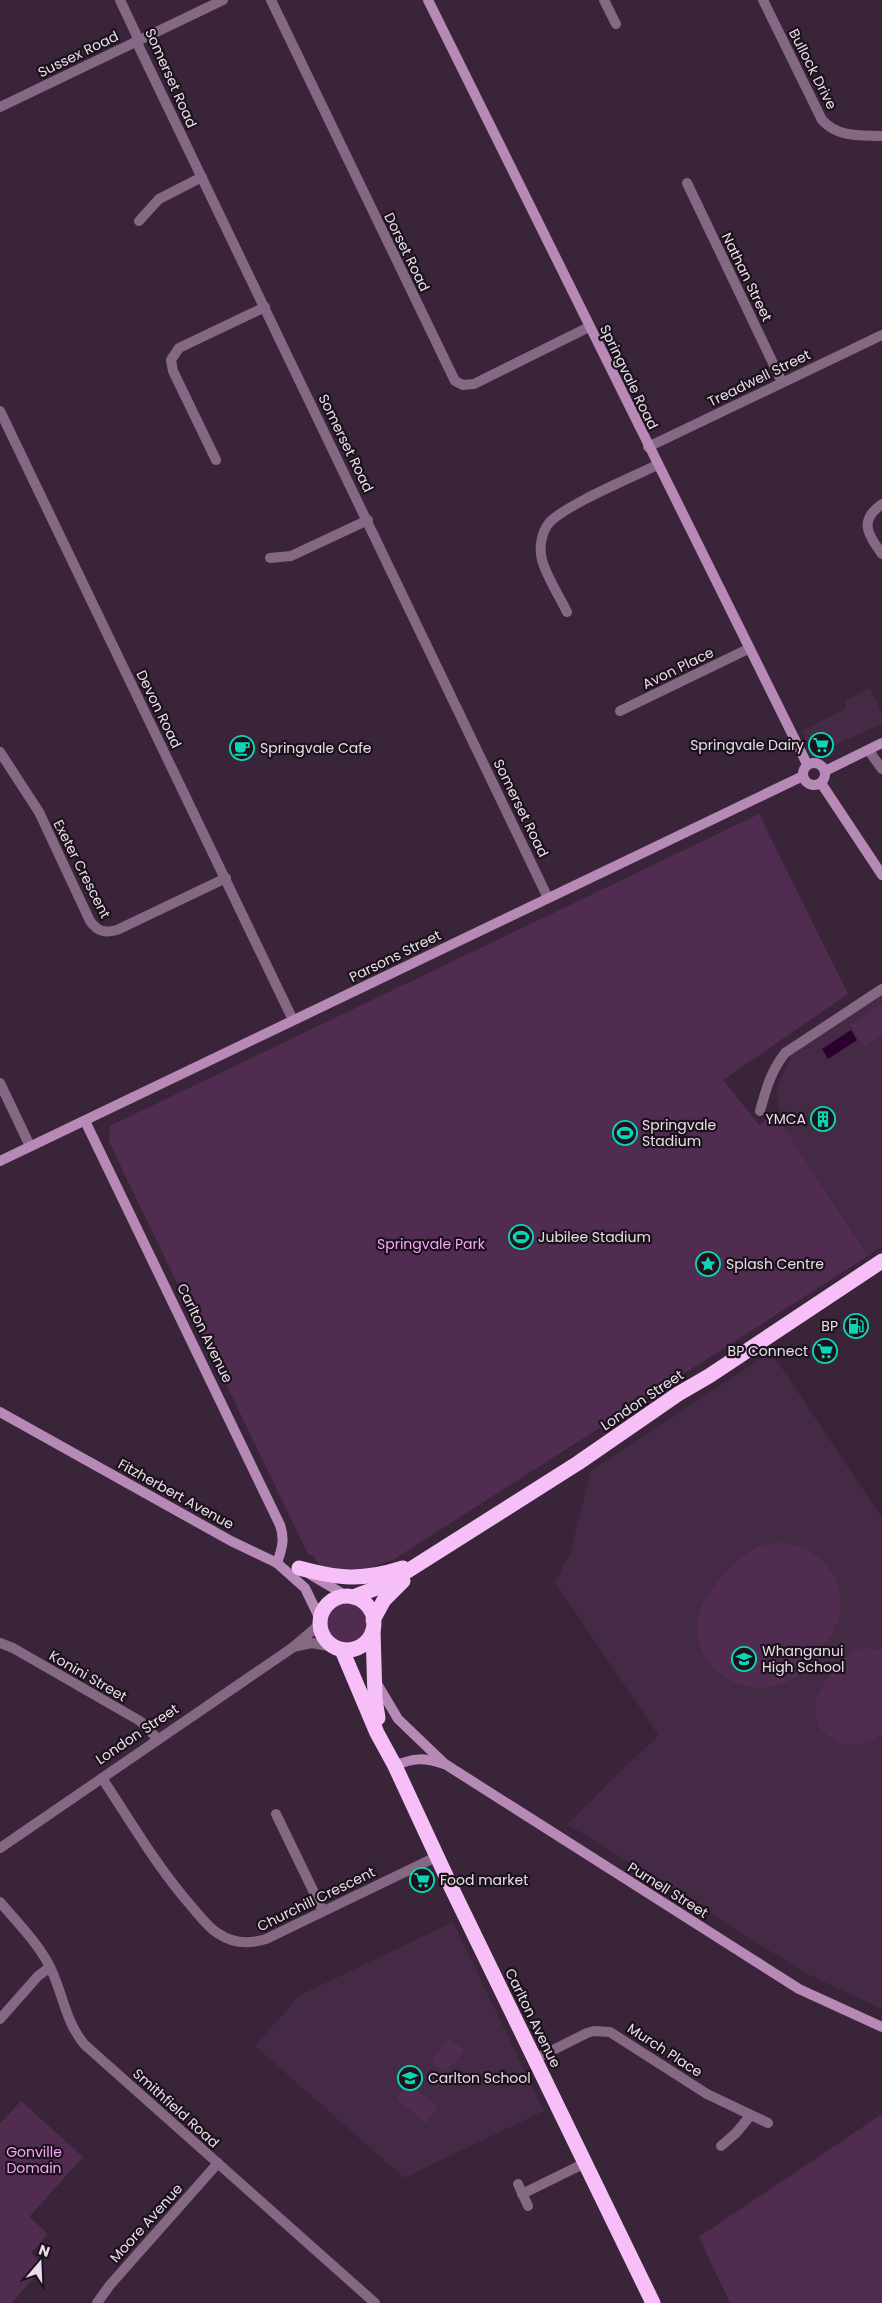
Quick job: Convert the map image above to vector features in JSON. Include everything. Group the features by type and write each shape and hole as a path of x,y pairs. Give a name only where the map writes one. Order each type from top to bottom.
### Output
{"highway":[{"name":"London Street","path":"349,1596 387,1584 578,1462 684,1390 709,1376 882,1261"},
{"name":"London Street","path":"373,1625 384,1600 419,1563"},
{"path":"299,1568 346,1578 386,1574 419,1563"},
{"path":"349,1596 366,1605 373,1625 369,1638 358,1648 338,1649 327,1642 320,1621 326,1607 337,1598 349,1596"},
{"name":"Carlton Avenue","path":"373,1625 377,1714 385,1746"},
{"name":"Carlton Avenue","path":"338,1649 376,1733 395,1766 653,2303"}],"main road":[{"name":"Springvale Road","path":"428,0 748,649 808,764"},
{"path":"825,771 882,744"},
{"path":"818,763 825,771 821,783 810,784 803,776 803,770 808,764 818,763"},
{"name":"Parsons Street","path":"0,1161 803,776"},
{"path":"821,783 882,875"},
{"name":"Carlton Avenue","path":"85,1121 280,1525 283,1543 278,1563"},
{"name":"Fitzherbert Avenue","path":"0,1412 231,1541 278,1563 305,1588 320,1621"},
{"path":"278,1563 299,1568 349,1596"},
{"name":"Purnell Street","path":"374,1676 398,1719 445,1764 799,1989 882,2027"},
{"name":"Purnell Street","path":"395,1766 412,1758 422,1758 445,1764"}],"street":[{"name":"Somerset Road","path":"120,0 202,176 548,898"},
{"name":"Sussex Road","path":"0,107 223,0"},
{"name":"Dorset Road","path":"271,0 455,380 463,385 474,384 589,327"},
{"path":"604,0 616,24"},
{"name":"Bullock Drive","path":"763,0 822,120 840,134 882,136"},
{"path":"139,221 159,199 202,176"},
{"name":"Nathan Street","path":"687,183 782,382"},
{"path":"216,460 173,371 171,360 179,348 265,307"},
{"name":"Treadwell Street","path":"648,447 882,334"},
{"name":"Devon Road","path":"0,411 293,1020"},
{"path":"567,612 542,559 542,536 545,529 556,517 575,506 657,465"},
{"path":"882,504 873,510 868,520 870,534 882,554"},
{"path":"270,558 291,556 368,520"},
{"name":"Avon Place","path":"620,711 748,649"},
{"path":"869,750 882,769"},
{"name":"Exeter Crescent","path":"0,752 39,812 90,921 100,931 117,930 226,878"},
{"path":"760,1111 775,1065 785,1053 882,989"},
{"path":"0,1083 30,1146"},
{"name":"London Street","path":"0,1848 292,1648 320,1621"},
{"name":"Konini Street","path":"0,1643 13,1648 140,1721 158,1739"},
{"name":"London Street","path":"292,1648 312,1643 338,1649"},
{"name":"Churchill Crescent","path":"102,1778 166,1876 218,1934 236,1942 256,1942 438,1856"},
{"path":"276,1814 322,1911"},
{"name":"Smithfield Road","path":"0,1902 43,1955 50,1967 66,2014 77,2035 95,2054 375,2303"},
{"path":"0,2019 38,1976 50,1967"},
{"name":"Murch Place","path":"535,2059 587,2033 594,2031 610,2032 707,2094 768,2123"},
{"path":"721,2146 736,2133 750,2116"},
{"name":"Moore Avenue","path":"97,2303 110,2285 218,2163"},
{"path":"522,2194 585,2163"},
{"path":"518,2184 528,2206"}],"shaded area":[{"path":"870,688 882,713 882,724 819,752 811,750 802,731 846,708 846,700"},
{"path":"882,994 882,1246 868,1256 783,1125 776,1091 791,1056"},
{"path":"851,1030 857,1040 828,1059 822,1049"},
{"name":"Whanganui High School","path":"771,1352 882,1518 882,2009 807,1974 567,1824 658,1735 555,1582 570,1553 591,1471"},
{"name":"Carlton School","path":"453,1922 544,2111 404,2178 255,2046 300,1995"}],"green space":[{"name":"Springvale Park","path":"759,814 848,994 723,1080 759,1125 775,1113 868,1256 393,1560 362,1570 320,1566 313,1556 308,1554 109,1142 110,1126"},
{"path":"882,1004 882,1035 864,1047 850,1025"},
{"path":"786,1543 813,1553 832,1573 840,1594 841,1605 836,1625 826,1643 810,1663 792,1679 781,1684 757,1688 733,1682 714,1668 700,1646 698,1623 700,1612 717,1582 745,1554 767,1544"},
{"path":"347,1602 362,1608 368,1623 362,1638 347,1644 332,1638 326,1623 332,1608"},
{"path":"863,1648 882,1650 882,1733 870,1741 846,1744 834,1740 825,1734 818,1724 815,1712 817,1698 824,1684 842,1660 849,1654"},
{"path":"449,2038 464,2050 446,2073 431,2062"},
{"path":"408,2083 439,2107 426,2123 396,2099"},
{"name":"Gonville Domain","path":"21,2101 83,2157 29,2217 48,2234 31,2253 45,2265 12,2303 0,2303 0,2124"},
{"path":"882,2114 882,2303 730,2303 699,2237"}],"place":[{"name":"Springvale Dairy","path":"821,745"},
{"name":"Springvale Cafe","path":"242,748"},
{"name":"YMCA","path":"823,1119"},
{"name":"Springvale Stadium","path":"625,1133"},
{"name":"Jubilee Stadium","path":"521,1237"},
{"name":"Splash Centre","path":"708,1264"},
{"name":"BP","path":"856,1326"},
{"name":"BP Connect","path":"825,1351"},
{"name":"Whanganui High School","path":"744,1659"},
{"name":"Food market","path":"422,1880"},
{"name":"Carlton School","path":"410,2078"}]}
